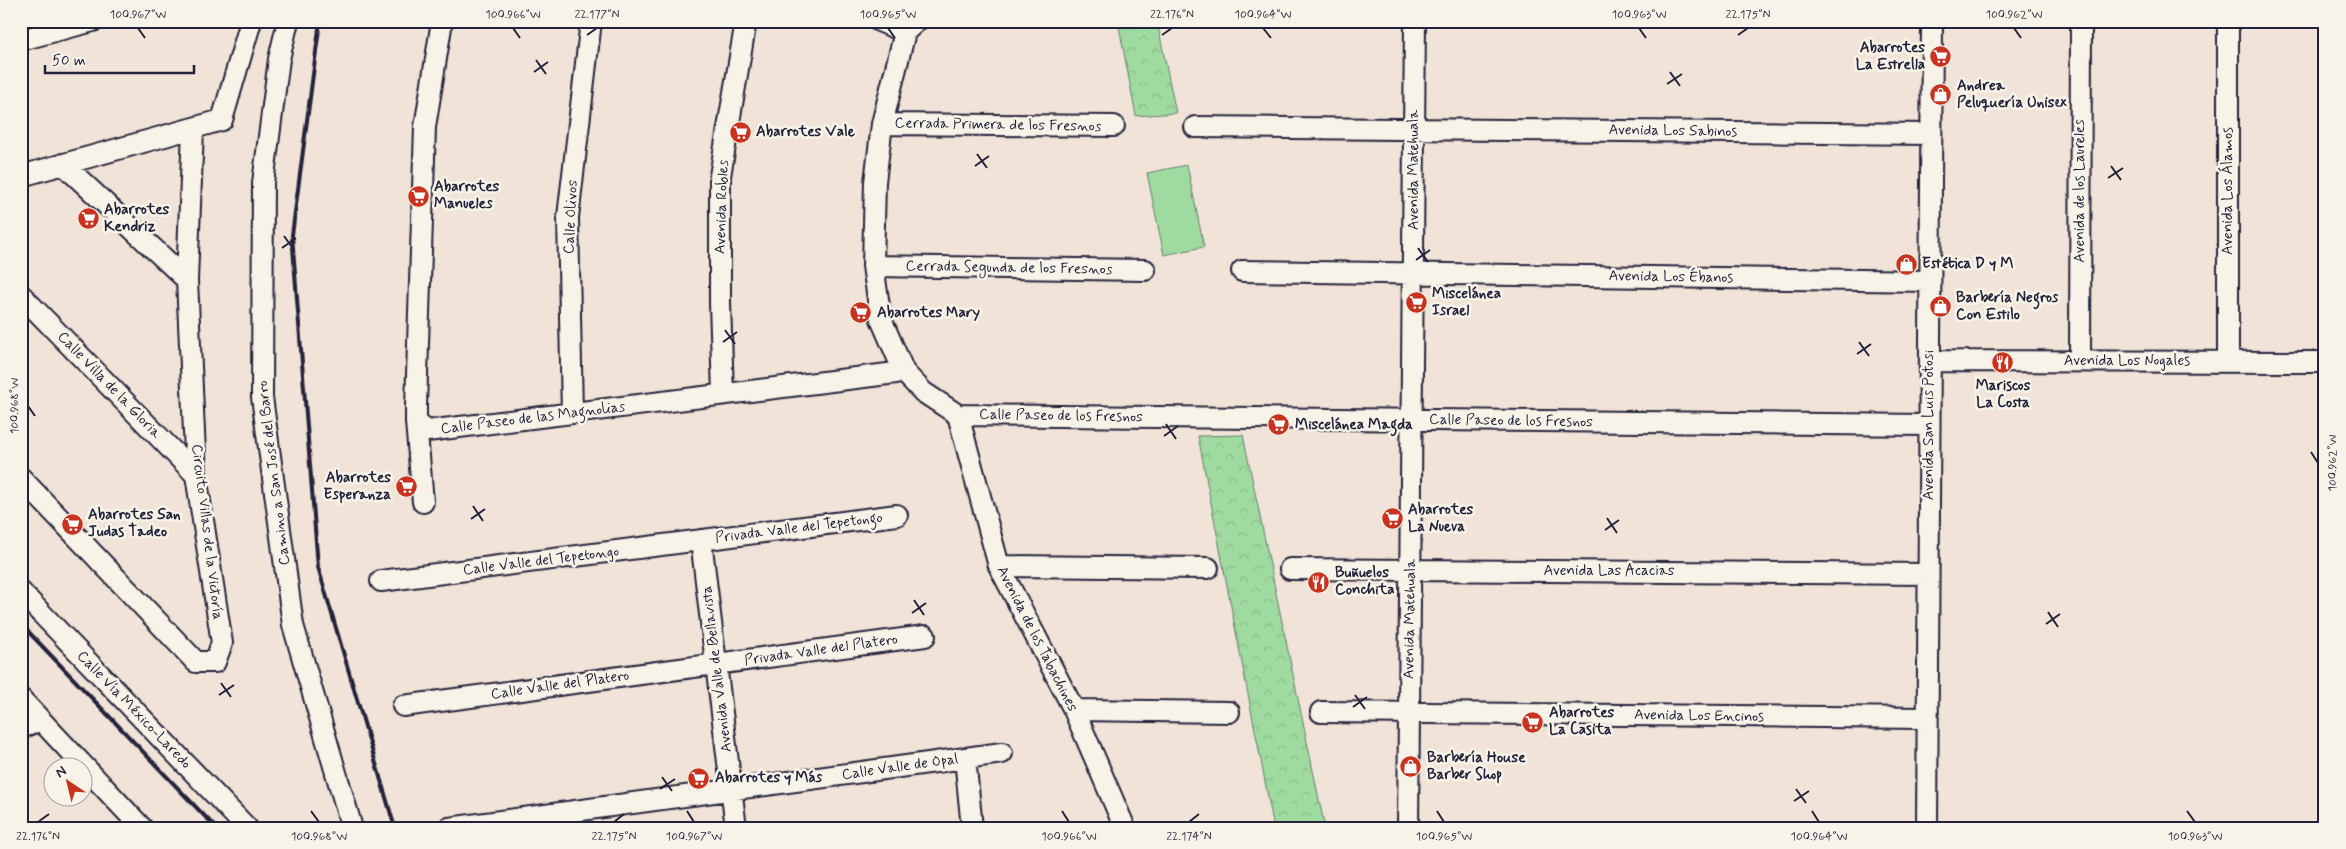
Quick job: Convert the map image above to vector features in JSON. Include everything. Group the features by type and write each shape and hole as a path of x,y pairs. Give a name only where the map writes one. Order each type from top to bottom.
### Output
{"street":[{"path":"21,40 92,21"},
{"path":"21,176 222,120 251,21"},
{"path":"423,502 416,422 425,127 442,21"},
{"name":"Calle Olivos","path":"572,413 568,217 591,21"},
{"name":"Avenida Robles","path":"723,394 720,303 720,176 746,21"},
{"path":"879,21 911,27"},
{"name":"Avenida Matehuala","path":"1408,828 1415,21"},
{"name":"Avenida San Luis Potosi","path":"1927,828 1932,21"},
{"name":"Avenida de los Laureles","path":"2080,361 2081,21"},
{"name":"Avenida Los Álamos","path":"2228,21 2228,361"},
{"name":"Camino a San José del Barro","path":"284,22 263,183 262,396 293,626 352,828"},
{"name":"Calle Paseo de los Fresnos","path":"911,27 882,124 875,182 873,266 881,319 904,372 923,392 947,410 958,415 1929,425"},
{"name":"Cerrada Primera de los Fresnos","path":"882,124 1114,126"},
{"name":"Avenida Los Sabinos","path":"1195,127 1931,134"},
{"name":"Circuito Villas de la Victoría","path":"21,478 196,662 215,662 222,643 196,475 187,280 193,129"},
{"path":"63,164 187,280"},
{"name":"Cerrada Segunda de los Fresnos","path":"873,266 1145,270"},
{"path":"1242,271 1413,274"},
{"name":"Avenida Los Ébanos","path":"1413,274 1930,281"},
{"name":"Calle Villa de la Gloria","path":"21,295 196,475"},
{"name":"Avenida Los Nogales","path":"1930,361 2325,362"},
{"name":"Calle Paseo de las Magnolias","path":"416,422 427,430 904,372"},
{"name":"Avenida de los Tabachines","path":"958,415 999,566 1074,710 1125,828"},
{"name":"Privada Valle del Tepetongo","path":"701,540 897,515"},
{"name":"Calle Valle del Tepetongo","path":"381,581 701,540"},
{"name":"Avenida Valle de Bellavista","path":"701,540 736,828"},
{"path":"999,566 1208,568"},
{"name":"Avenida Las Acacias","path":"1290,569 1928,574"},
{"name":"Calle Vía México-Laredo","path":"21,592 247,828"},
{"name":"Privada Valle del Platero","path":"716,664 925,636"},
{"name":"Calle Valle del Platero","path":"403,706 716,664"},
{"path":"21,699 142,828"},
{"path":"1074,710 1228,712"},
{"name":"Avenida Los Encinos","path":"1321,712 1927,718"},
{"path":"21,728 40,720"},
{"name":"Calle Valle de Opal","path":"448,828 1002,753"},
{"path":"965,758 972,828"}],"green space":[{"path":"1118,21 1157,21 1176,113 1136,116"},
{"path":"1187,165 1204,247 1164,255 1147,173"},
{"path":"1243,435 1325,828 1274,828 1198,436"}],"railway":[{"path":"320,21 292,235 318,567 395,828"},
{"path":"21,624 216,828"}],"place":[{"name":"Abarrotes La Estrella","path":"1941,57"},
{"name":"Andrea Peluquería Unisex","path":"1941,95"},
{"name":"Abarrotes Vale","path":"740,132"},
{"name":"Abarrotes Manueles","path":"418,196"},
{"name":"Abarrotes Kendriz","path":"88,219"},
{"name":"Estética D y M","path":"1906,264"},
{"name":"Miscelánea Israel","path":"1416,303"},
{"name":"Barbería Negros Con Estilo","path":"1940,307"},
{"name":"Abarrotes Mary","path":"861,313"},
{"name":"Mariscos La Costa","path":"2003,363"},
{"name":"Miscelánea Magda","path":"1279,425"},
{"name":"Abarrotes Esperanza","path":"407,487"},
{"name":"Abarrotes La Nueva","path":"1392,519"},
{"name":"Abarrotes San Judas Tadeo","path":"72,524"},
{"name":"Buñuelos Conchita","path":"1319,582"},
{"name":"Abarrotes La Casita","path":"1533,722"},
{"name":"Barbería House Barber Shop","path":"1411,767"},
{"name":"Abarrotes y Más","path":"699,778"}]}
